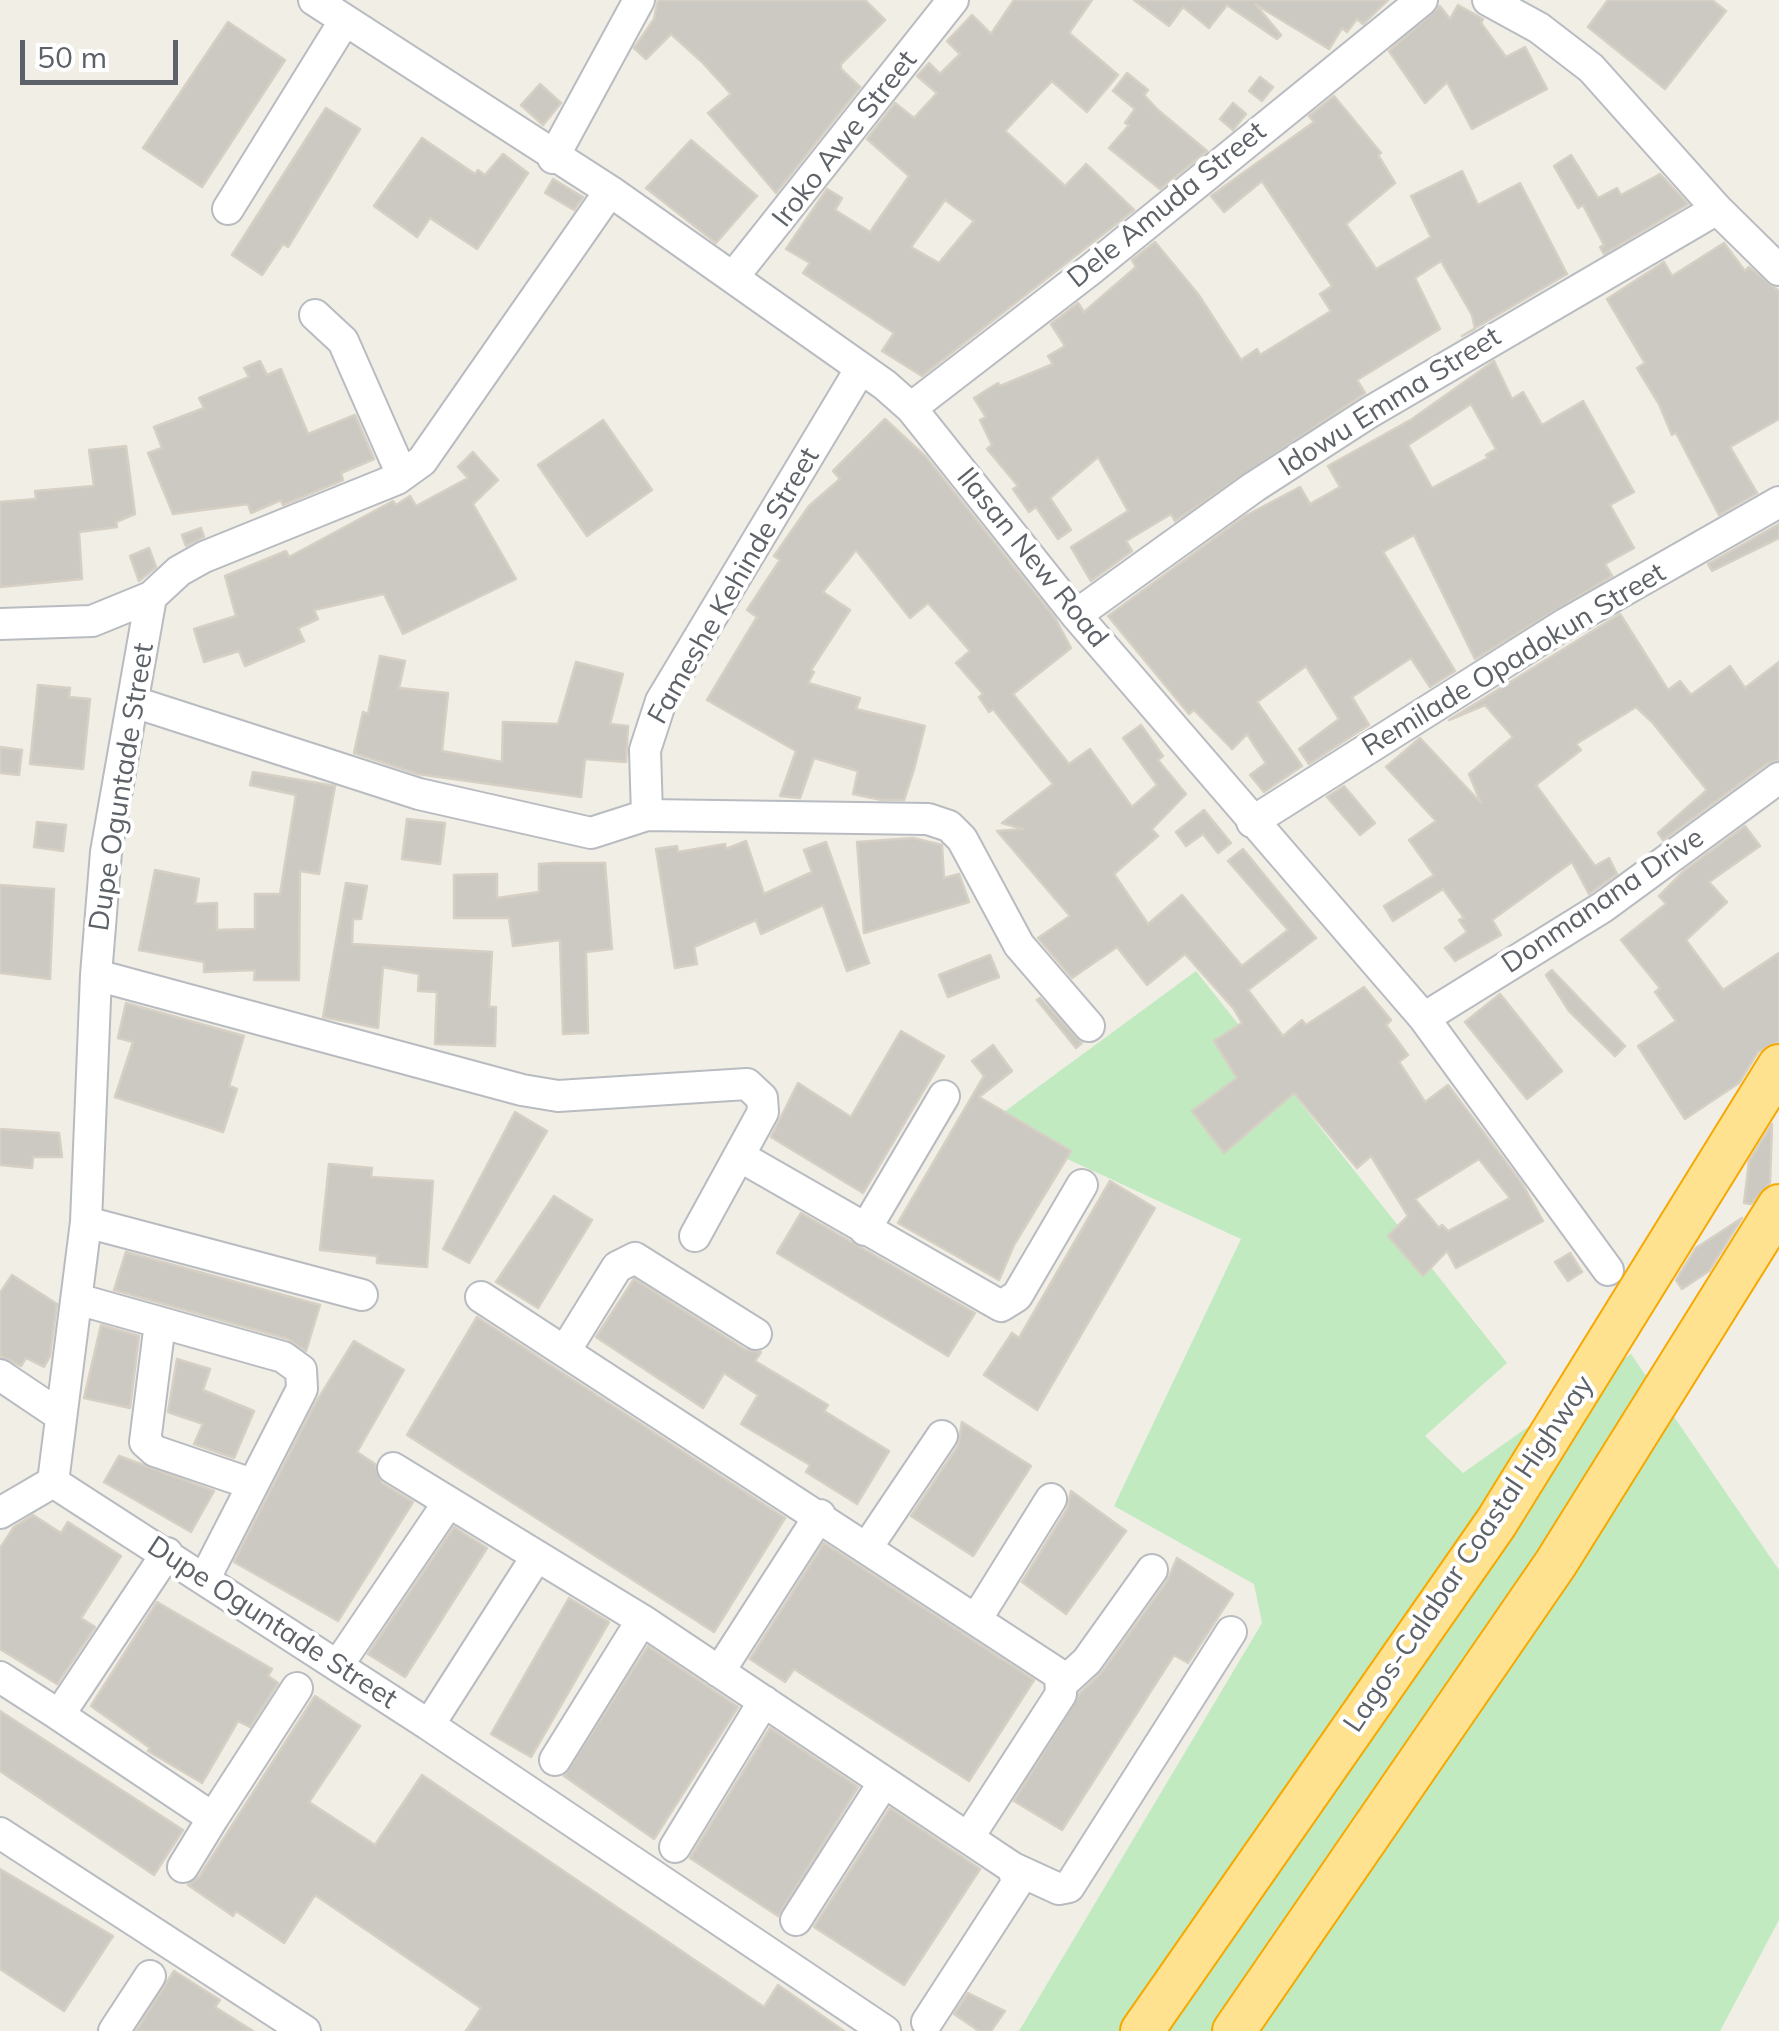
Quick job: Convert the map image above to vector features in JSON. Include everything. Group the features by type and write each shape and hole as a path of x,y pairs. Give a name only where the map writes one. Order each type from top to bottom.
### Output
{"highway":[{"name":"Lagos-Calabar Coastal Highway","path":"1142,2031 1496,1523 1779,1066"},
{"path":"1234,2031 1556,1563 1779,1206"}],"street":[{"name":"Ilasan New Road","path":"314,0 553,158 610,191 862,368 911,408 1076,615 1424,1018 1608,1270"},
{"path":"553,158 639,0"},
{"name":"Iroko Awe Street","path":"734,276 953,0"},
{"name":"Dele Amuda Street","path":"911,408 1090,270 1422,0"},
{"path":"1488,0 1539,28 1591,68 1717,209 1779,270"},
{"path":"228,209 345,20"},
{"path":"0,624 92,620 151,597 178,571 204,557 402,475 422,461 610,191"},
{"name":"Idowu Emma Street","path":"1076,615 1254,487 1370,412 1717,209"},
{"path":"315,314 344,342 402,475"},
{"name":"Fameshe Kehinde Street","path":"647,815 646,750 661,700 862,368"},
{"name":"Remilade Opadokun Street","path":"1252,822 1565,624 1779,502"},
{"name":"Dupe Oguntade Street","path":"151,597 106,852 96,975 86,1222 52,1482 338,1665 886,2031"},
{"path":"134,702 484,812 591,833 647,815 928,819 949,826 962,839 1020,945 1089,1026"},
{"name":"Donmanana Drive","path":"1424,1018 1603,907 1779,778"},
{"path":"96,975 522,1090 558,1096 747,1084 762,1098 763,1112 696,1236"},
{"path":"865,1230 944,1096"},
{"path":"740,1156 1001,1306 1017,1296 1082,1186"},
{"path":"86,1222 362,1295"},
{"path":"565,1352 617,1267 628,1258 636,1258 756,1334"},
{"path":"480,1297 977,1618 1054,1669 1063,1683"},
{"path":"78,1299 283,1358 301,1370 302,1390 205,1578"},
{"path":"160,1322 146,1442 155,1451 252,1484"},
{"path":"0,1375 61,1416"},
{"path":"868,1546 942,1436"},
{"path":"394,1468 642,1620 1013,1868 1058,1889 1068,1888 1232,1632"},
{"path":"0,1512 52,1482"},
{"path":"977,1618 1051,1500"},
{"path":"338,1665 448,1503"},
{"path":"720,1672 820,1515"},
{"path":"59,1715 167,1553"},
{"path":"429,1726 536,1556"},
{"path":"968,1838 1061,1694 1063,1683 1088,1662 1152,1570"},
{"path":"555,1760 642,1620"},
{"path":"0,1678 213,1818"},
{"path":"182,1867 296,1688"},
{"path":"676,1848 764,1701"},
{"path":"796,1920 884,1782"},
{"path":"0,1833 304,2031"},
{"path":"927,2022 1012,1896 1017,1883 1013,1868"},
{"path":"114,2031 150,1976"}],"green space":[{"path":"1196,971 1507,1363 1425,1436 1463,1473 1631,1354 1779,1570 1779,1920 1720,2031 1019,2031 1262,1623 1254,1584 1114,1506 1241,1239 989,1123"}],"building":[{"path":"658,0 865,0 885,20 841,64 841,69 860,87 776,193 708,113 731,94 702,62 671,34 646,59 634,48 654,19"},
{"path":"1014,0 1092,0 1069,33 1118,75 1087,112 1052,81 1005,131 1065,186 1086,164 1134,210 922,376 882,351 894,333 803,273 810,263 786,249 827,189 842,198 835,210 870,232 909,176 867,139 895,103 914,118 937,93 917,76 929,63 940,74 960,54 947,41 972,15 991,34","holes":["945,200 974,221 939,263 911,247"]},
{"path":"1134,0 1388,0 1363,24 1357,19 1347,32 1342,28 1329,49 1255,4 1281,35 1277,39 1227,5 1209,28 1183,7 1169,26"},
{"path":"1608,0 1712,0 1726,11 1665,89 1588,27"},
{"path":"1458,5 1483,19 1481,23 1506,57 1525,47 1547,89 1472,129 1447,82 1425,103 1389,51 1440,6 1450,19"},
{"path":"228,22 285,60 202,187 143,148"},
{"path":"1127,73 1148,90 1144,95 1158,110 1207,151 1160,189 1109,148 1129,125 1125,123 1135,109 1113,91"},
{"path":"1260,77 1273,87 1262,101 1249,91"},
{"path":"540,84 561,103 543,125 521,105"},
{"path":"1334,96 1381,153 1378,155 1395,183 1346,224 1376,269 1431,237 1411,196 1462,171 1478,205 1520,183 1567,274 1475,328 1472,315 1441,261 1415,278 1440,329 1357,380 1365,393 1175,521 1171,514 1126,541 1132,551 1091,581 1071,547 1128,511 1098,457 1050,498 1071,530 1058,539 1036,507 1029,512 1013,489 1018,486 987,449 992,445 980,420 986,417 974,398 998,383 1000,386 1053,364 1048,356 1065,346 1051,324 1078,303 1084,312 1136,267 1132,260 1155,242 1198,294 1241,360 1257,349 1260,355 1331,311 1320,294 1332,286 1262,181 1224,212 1211,196 1314,122 1309,116"},
{"path":"1233,103 1246,114 1233,130 1220,119"},
{"path":"326,108 360,129 288,247 283,244 262,275 232,255"},
{"path":"422,138 475,174 478,170 485,175 503,154 528,173 477,249 430,218 417,237 374,206"},
{"path":"691,140 757,196 716,243 646,188"},
{"path":"1571,155 1598,198 1617,188 1621,195 1660,174 1688,204 1604,254 1600,247 1604,245 1583,205 1578,208 1554,166"},
{"path":"553,179 583,197 574,210 545,193"},
{"path":"1724,243 1745,271 1749,267 1779,291 1779,419 1730,447 1757,493 1719,515 1637,368 1645,363 1607,299 1664,262 1672,276"},
{"path":"260,361 267,375 281,369 308,434 355,415 374,459 341,473 343,480 283,505 281,500 251,513 248,504 173,514 148,453 162,448 154,427 204,408 199,398 249,377 244,368"},
{"path":"1494,361 1512,399 1523,392 1542,425 1583,401 1634,492 1610,505 1634,548 1605,564 1612,576 1475,659 1414,535 1383,552 1455,671 1430,687 1411,658 1352,697 1369,725 1309,764 1299,749 1339,719 1306,666 1257,702 1302,766 1264,792 1250,775 1266,763 1247,734 1232,749 1194,710 1189,714 1108,616 1245,516 1300,487 1310,504 1340,487 1328,466 1412,419","holes":["1471,404 1496,449 1486,455 1488,458 1432,488 1408,445"]},
{"path":"885,419 926,457 1055,618 1071,648 1013,694 1069,764 1090,749 1132,807 1157,785 1123,738 1141,725 1163,756 1158,760 1186,794 1152,829 1158,836 1114,874 1148,924 1182,895 1242,966 1288,930 1228,861 1243,849 1316,938 1248,990 1283,1036 1302,1020 1306,1025 1364,987 1391,1020 1386,1025 1408,1055 1399,1062 1425,1102 1448,1085 1523,1185 1543,1221 1456,1268 1447,1251 1423,1276 1388,1236 1408,1216 1371,1156 1357,1168 1294,1093 1224,1153 1192,1111 1237,1078 1214,1041 1242,1023 1234,1009 1185,954 1147,985 1117,947 1072,978 1038,938 1070,916 997,831 1023,829 1002,823 1053,784 993,709 989,712 979,697 983,694 956,663 970,651 928,603 910,618 856,550 823,592 850,610 811,670 814,672 808,683 860,698 856,709 925,726 914,769 904,800 882,800 853,794 858,771 814,758 800,798 780,796 796,751 707,700 757,617 747,610 780,560 774,556 809,506 840,479 833,471","holes":["1479,1159 1510,1198 1448,1231 1442,1225 1439,1228 1415,1199"]},
{"path":"603,420 652,490 587,536 538,465"},
{"path":"126,446 135,514 116,522 117,527 79,532 82,579 0,587 0,502 36,499 35,491 94,486 89,450"},
{"path":"473,452 498,480 473,504 516,579 403,634 384,594 314,610 318,619 298,628 304,641 245,666 239,651 204,662 194,629 236,616 225,576 286,551 289,557 393,501 396,505 410,496 416,506 468,478 458,467"},
{"path":"1779,524 1779,538 1712,571 1708,564"},
{"path":"201,528 204,537 186,546 182,535"},
{"path":"149,548 156,567 139,581 130,556"},
{"path":"1620,614 1668,690 1680,681 1691,695 1730,666 1745,688 1779,662 1779,760 1768,763 1663,840 1658,833 1707,790 1652,722 1636,707 1576,744 1581,750 1536,785 1595,866 1609,858 1617,874 1589,894 1572,862 1492,920 1501,935 1455,961 1445,948 1467,932 1459,920 1464,918 1443,889 1393,921 1384,906 1434,875 1409,840 1436,821 1386,767 1420,738 1481,803 1469,774 1513,737 1485,705 1449,720"},
{"path":"380,656 405,661 399,688 448,693 442,751 502,762 503,722 558,724 576,662 623,674 610,724 628,726 626,762 585,759 581,797 418,774 354,753 363,712 368,714"},
{"path":"38,685 70,688 69,697 90,699 83,769 30,764"},
{"path":"0,747 22,750 19,775 0,773"},
{"path":"253,772 335,786 319,874 300,871 299,980 254,980 255,970 204,972 204,962 139,950 155,870 199,879 195,904 217,903 217,930 255,929 255,894 280,894 296,795 250,785"},
{"path":"1344,786 1375,823 1360,835 1327,797"},
{"path":"1204,810 1231,843 1218,853 1203,834 1186,846 1176,832"},
{"path":"407,819 445,823 440,864 402,859"},
{"path":"37,822 66,825 63,851 34,847"},
{"path":"1745,826 1760,846 1709,882 1727,902 1686,940 1723,990 1779,953 1779,1041 1758,1052 1739,1083 1685,1119 1638,1046 1676,1021 1655,992 1660,988 1621,940 1666,904 1659,896 1685,870"},
{"path":"913,838 942,845 944,878 959,874 969,902 864,933 857,842"},
{"path":"746,841 764,894 812,872 804,850 826,842 869,963 847,971 823,905 761,934 756,920 694,947 697,964 675,968 656,849 677,846 678,852 725,844 726,849"},
{"path":"605,863 612,949 586,952 588,1033 563,1034 560,940 513,946 509,918 454,918 454,875 497,874 497,898 539,892 539,864"},
{"path":"346,883 367,886 361,919 353,919 352,944 492,952 489,1007 496,1007 495,1046 435,1044 437,992 418,991 419,974 383,967 378,1028 323,1017"},
{"path":"0,885 54,889 50,979 0,973"},
{"path":"990,955 999,977 948,997 939,975"},
{"path":"1552,970 1625,1046 1615,1056 1569,1011 1546,975"},
{"path":"1500,994 1562,1071 1527,1099 1465,1022"},
{"path":"1040,998 1082,1043 1076,1048 1037,1000"},
{"path":"126,1003 244,1036 229,1086 237,1089 223,1132 115,1097 133,1042 118,1038"},
{"path":"901,1031 944,1056 863,1193 771,1137 798,1083 851,1117"},
{"path":"993,1045 1012,1071 979,1097 1071,1151 1014,1245 999,1280 898,1223 984,1076 972,1061"},
{"path":"515,1112 547,1131 469,1263 443,1249"},
{"path":"1772,1124 1770,1183 1751,1204 1744,1203 1749,1161"},
{"path":"0,1129 59,1133 62,1157 33,1157 32,1168 0,1165"},
{"path":"329,1164 372,1168 371,1177 433,1181 427,1267 377,1263 377,1256 320,1250"},
{"path":"1110,1181 1155,1208 1037,1410 984,1375 1012,1333 1019,1338"},
{"path":"554,1196 592,1220 538,1308 496,1282"},
{"path":"801,1213 975,1313 948,1356 777,1253"},
{"path":"1742,1218 1709,1271 1682,1289 1676,1280 1696,1248"},
{"path":"126,1252 320,1305 306,1351 288,1339 114,1290"},
{"path":"1570,1253 1582,1272 1568,1281 1555,1262"},
{"path":"12,1275 57,1304 50,1356 44,1367 26,1358 21,1366 0,1356 0,1293"},
{"path":"634,1279 746,1350 761,1352 755,1361 828,1405 824,1411 889,1451 857,1504 806,1472 810,1465 741,1424 758,1395 724,1373 703,1408 596,1337"},
{"path":"477,1317 785,1518 714,1632 407,1435"},
{"path":"101,1325 139,1336 130,1408 84,1398"},
{"path":"354,1341 404,1370 357,1452 375,1464 382,1483 413,1502 338,1621 234,1562 315,1404"},
{"path":"177,1359 210,1369 203,1390 254,1411 234,1458 194,1444 203,1424 168,1412"},
{"path":"962,1422 1031,1466 973,1556 911,1516 958,1446"},
{"path":"119,1456 214,1491 191,1532 104,1482"},
{"path":"1071,1491 1126,1531 1066,1614 1022,1582 1067,1509"},
{"path":"33,1515 61,1533 68,1522 121,1556 81,1618 95,1627 57,1684 0,1649 0,1548 14,1527"},
{"path":"454,1527 487,1548 405,1677 368,1654"},
{"path":"824,1543 1034,1680 969,1781 794,1669 785,1682 750,1659"},
{"path":"1177,1558 1233,1594 1188,1663 1174,1655 1062,1830 1014,1801 1080,1693 1102,1672 1167,1581"},
{"path":"569,1598 609,1622 531,1757 491,1734"},
{"path":"157,1602 272,1669 268,1676 278,1683 250,1727 238,1721 202,1783 148,1751 150,1748 91,1706"},
{"path":"648,1646 738,1707 654,1839 564,1776"},
{"path":"315,1696 360,1726 309,1802 375,1845 422,1775 764,2007 778,1985 844,2031 466,2031 481,2008 315,1895 284,1943 236,1911 233,1916 188,1885 199,1877"},
{"path":"0,1711 183,1830 154,1875 0,1771"},
{"path":"770,1728 858,1787 778,1916 690,1858"},
{"path":"890,1808 980,1869 904,1985 814,1927"},
{"path":"0,1869 113,1936 64,2011 0,1969"},
{"path":"174,1971 220,2000 215,2007 253,2031 136,2031"},
{"path":"968,1993 1005,2011 991,2031 979,2031 954,2014"}]}
